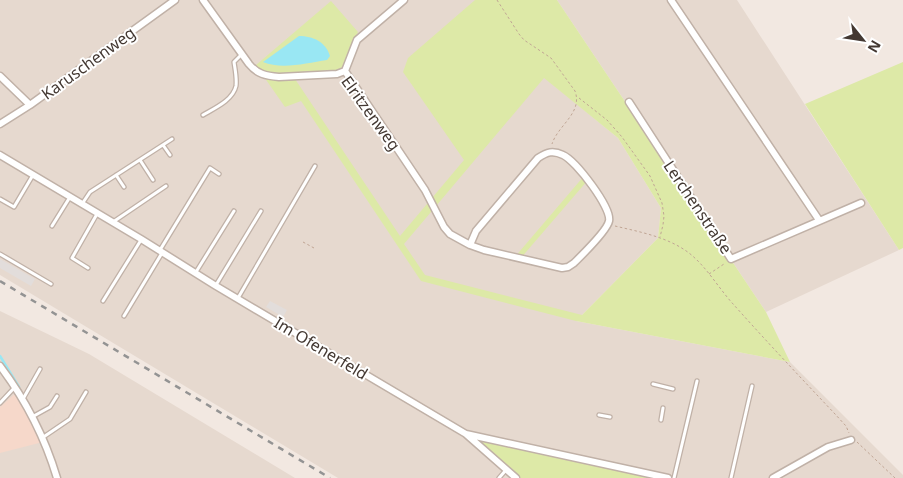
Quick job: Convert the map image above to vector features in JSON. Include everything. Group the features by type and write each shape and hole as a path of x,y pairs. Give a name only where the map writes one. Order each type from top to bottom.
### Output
{"street":[{"name":"Karuschenweg","path":"0,124 30,105 176,0"},
{"name":"Elritzenweg","path":"202,0 253,69 262,74 272,76 337,74 344,71 425,190 444,227 455,238 484,250 562,268 568,267 578,259 608,225"},
{"path":"344,71 357,40 404,0"},
{"path":"671,0 819,220"},
{"path":"0,76 30,105"},
{"name":"Lerchenstraße","path":"629,102 731,259 861,203"},
{"path":"470,245 476,231 519,179 538,158 545,153 551,152 569,159 590,183 608,212 608,225"},
{"name":"Im Ofenerfeld","path":"0,155 466,434 668,478"},
{"path":"0,366 23,399 42,438 57,478"},
{"path":"466,434 516,478"},
{"path":"773,478 828,447 851,440"}],"lane":[{"path":"203,115 227,100 233,93 236,87 234,62 242,54"},
{"path":"82,205 90,192 172,139"},
{"path":"163,145 170,155"},
{"path":"140,160 153,180"},
{"path":"238,298 315,166"},
{"path":"124,316 210,168 219,174"},
{"path":"0,199 14,207 33,175"},
{"path":"116,175 124,187"},
{"path":"112,222 166,186"},
{"path":"52,226 70,197"},
{"path":"196,273 234,211"},
{"path":"216,286 261,211"},
{"path":"88,268 72,258 98,214"},
{"path":"103,301 141,239"},
{"path":"0,254 51,284"},
{"path":"23,399 40,368"},
{"path":"674,478 697,381"},
{"path":"653,384 673,389"},
{"path":"731,478 752,386"},
{"path":"0,403 16,387"},
{"path":"42,438 70,420 86,392"},
{"path":"32,417 50,407 57,396"},
{"path":"661,420 663,408"},
{"path":"599,415 610,417"},
{"path":"499,478 506,469"}],"path":[{"path":"497,0 524,40 551,58 575,91 577,104 558,131 551,152"},
{"path":"577,97 607,120 622,137 650,176 662,203 664,216 660,238"},
{"path":"608,225 660,238 688,252 710,274 732,303 846,426 851,440 860,445 894,478"},
{"path":"303,242 314,248"},
{"path":"710,274 731,259"}],"shaded area":[{"path":"0,0 497,0 545,78 618,138 661,208 658,238 576,321 790,362 903,475 903,478 338,478 0,275"},
{"path":"557,0 737,0 899,250 766,312"},
{"path":"0,259 35,279 31,286 0,268"},
{"path":"270,301 287,310 283,317 266,307"},
{"path":"0,311 89,354 295,478 0,478"},
{"path":"18,391 43,442 0,453 0,407"}],"green space":[{"path":"475,0 557,0 766,312 790,362 576,321 421,281 301,101 285,107 262,74 293,76 400,236 464,160 403,72 408,58","holes":["544,78 618,138 661,208 658,238 582,315 425,275 404,244"]},
{"path":"331,1 358,32 342,67 336,71 281,74 262,70 256,65"},
{"path":"903,62 903,248 899,250 805,104"},
{"path":"584,176 588,180 520,259 514,258"},
{"path":"466,434 668,478 515,478"}],"water":[{"path":"299,36 309,37 318,41 325,47 330,56 327,60 295,65 278,65 263,62"}],"waterway":[{"path":"0,356 19,387"}],"railway":[{"path":"0,281 330,478"}]}
